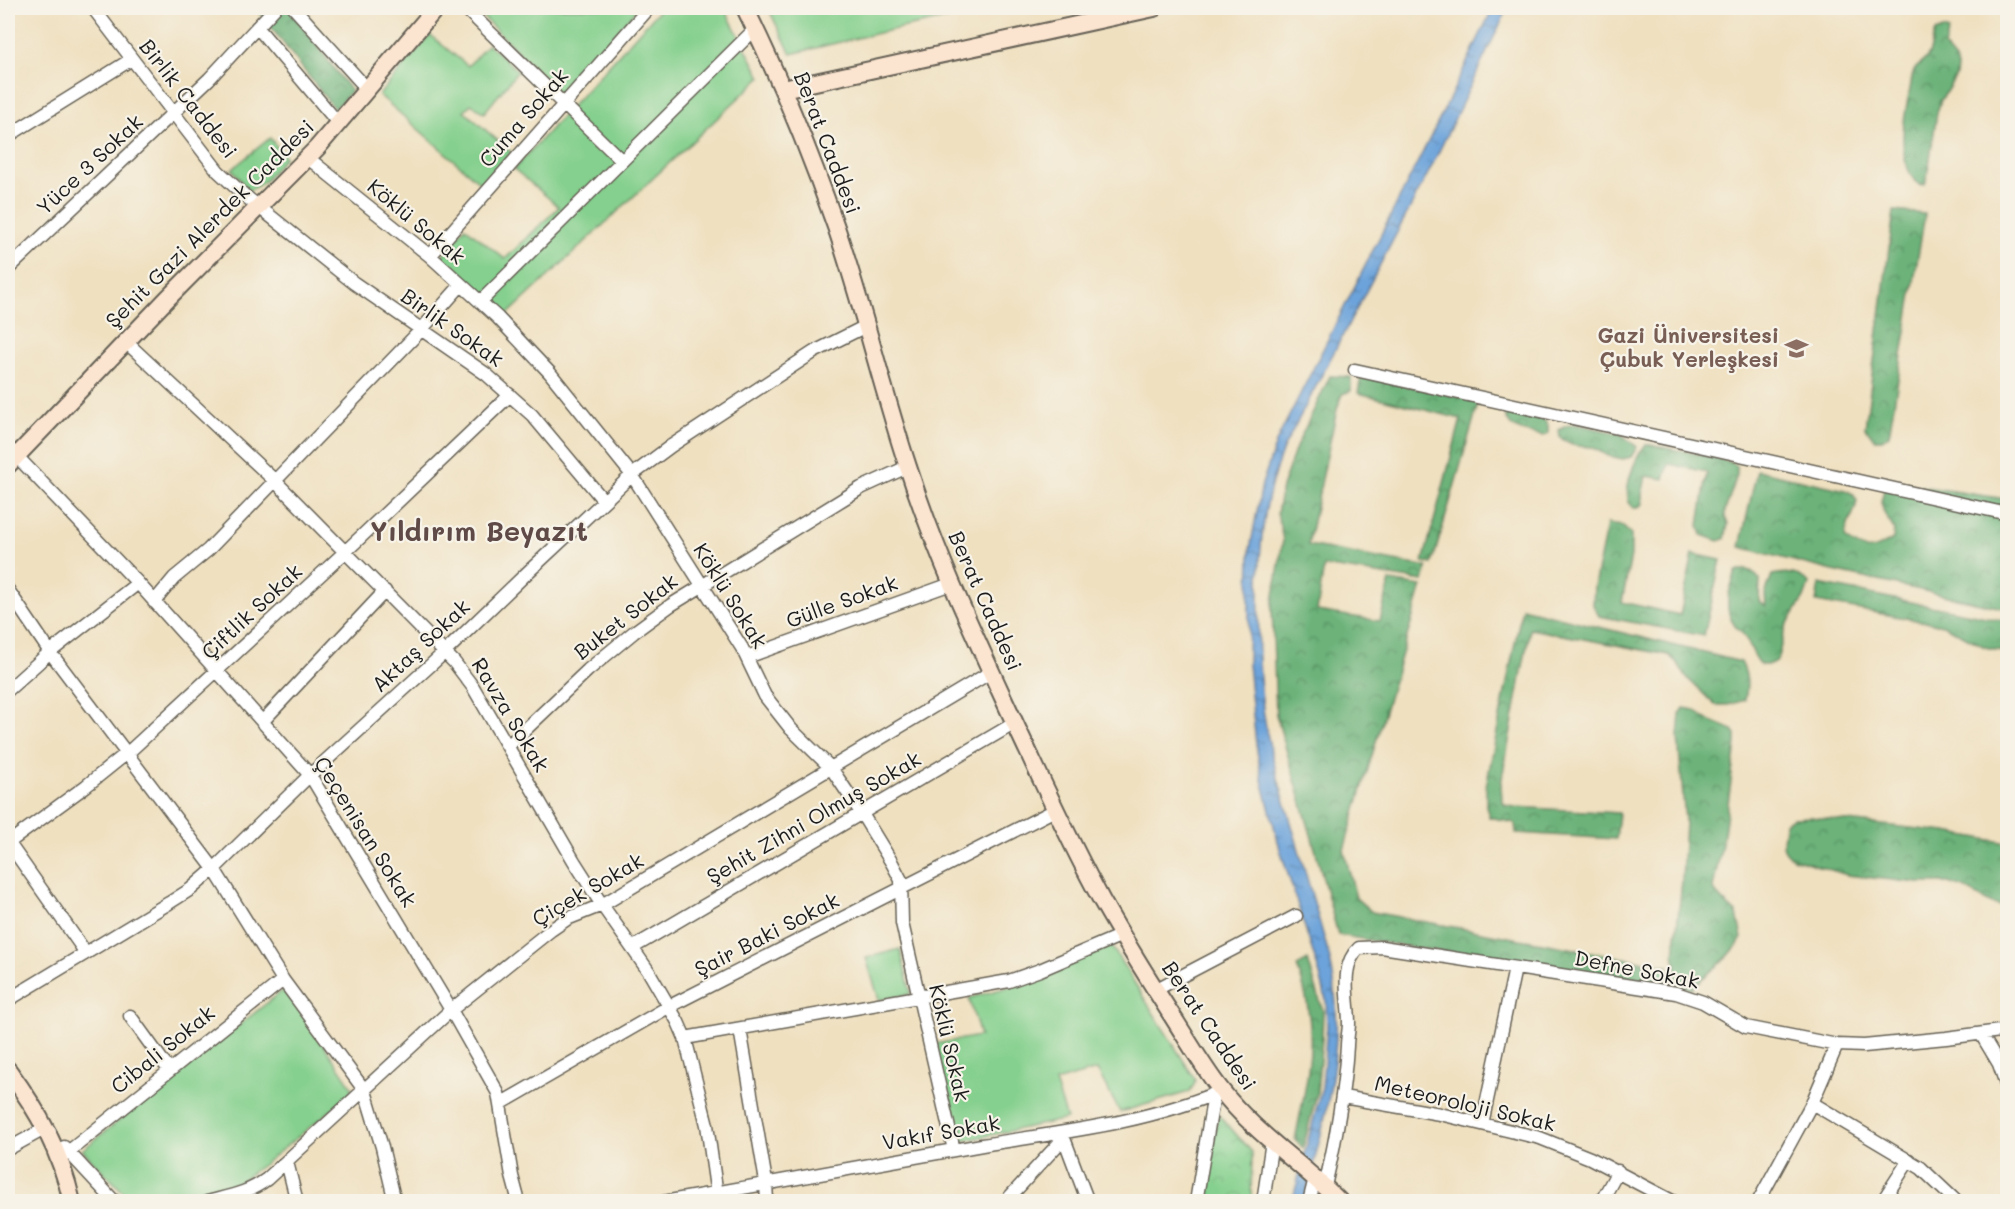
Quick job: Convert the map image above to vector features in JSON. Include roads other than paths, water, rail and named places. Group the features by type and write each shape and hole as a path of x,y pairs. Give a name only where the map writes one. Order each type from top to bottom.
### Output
{"street":[{"name":"Birlik Caddesi","path":"93,8 218,171 259,207"},
{"name":"Yüce 3 Sokak","path":"8,269 174,114 275,8"},
{"path":"294,8 368,90"},
{"name":"Şehit Gazi Alerdek Caddesi","path":"10,456 308,158 436,8"},
{"path":"465,8 622,161"},
{"name":"Cuma Sokak","path":"430,256 649,8"},
{"name":"Berat Caddesi","path":"745,8 783,89 837,230 908,467 951,584 1055,810 1122,935 1217,1093 1320,1182"},
{"path":"783,89 1151,8"},
{"path":"257,27 339,124"},
{"path":"480,302 755,29"},
{"path":"8,136 132,59"},
{"name":"Köklü Sokak","path":"308,158 430,256 480,302 550,373 632,475 747,657 772,706 791,729 831,768 862,814 901,880 902,923 954,1150"},
{"name":"Birlik Sokak","path":"259,207 354,283 486,374 532,416 604,501"},
{"path":"154,602 174,578 208,550 421,330 461,285"},
{"name":"Aktaş Sokak","path":"8,1000 191,889 632,475 671,446 814,352 866,326"},
{"name":"Ravza Sokak","path":"125,341 274,480 445,652 473,687 550,821 602,905 670,1006 684,1038 707,1125 717,1197"},
{"path":"1355,370 2007,514"},
{"name":"Çiftlik Sokak","path":"8,842 71,797 127,752 345,552 510,395"},
{"name":"Çeçenisan Sokak","path":"10,456 138,583 310,775 498,1093 512,1176 519,1202"},
{"name":"Buket Sokak","path":"508,746 588,670 634,632 701,585 861,488 908,467"},
{"path":"8,690 50,652 138,583"},
{"name":"Gülle Sokak","path":"747,657 951,584"},
{"path":"8,590 50,652 214,869 283,980 365,1091 382,1147 395,1202"},
{"path":"262,722 385,591"},
{"name":"Çiçek Sokak","path":"207,1202 250,1190 287,1162 451,1010 551,930 567,920 602,905 991,672"},
{"name":"Şehit Zihni Olmuş Sokak","path":"632,948 1015,723"},
{"name":"Şair Baki Sokak","path":"500,1104 670,1006 1055,810"},
{"path":"8,842 86,953"},
{"path":"1155,990 1296,916"},
{"path":"684,1038 1015,980 1122,935"},
{"name":"Defne Sokak","path":"1343,1097 1349,1023 1347,981 1351,959 1359,948 1382,948 1676,993 1703,1002 1746,1027 1837,1045 1864,1046 2007,1030"},
{"path":"1482,1124 1515,968"},
{"name":"Cibali Sokak","path":"68,1152 283,980"},
{"path":"130,1016 170,1070"},
{"path":"740,1029 766,1182 767,1202"},
{"path":"1981,1034 1999,1064 2007,1090"},
{"path":"1758,1202 1812,1103 1837,1045"},
{"path":"8,1070 46,1128 58,1155 72,1202"},
{"path":"1196,1202 1217,1093"},
{"name":"Vakıf Sokak","path":"664,1202 717,1197 766,1182 954,1150 1063,1135 1186,1105 1217,1093"},
{"path":"1309,1202 1320,1182 1336,1142 1343,1097"},
{"name":"Meteoroloji Sokak","path":"1343,1097 1440,1114 1540,1138 1618,1171 1674,1202"},
{"path":"1812,1103 1909,1160 1929,1175 1957,1202"},
{"path":"8,1149 46,1128"},
{"path":"46,1128 115,1202"},
{"path":"1005,1202 1063,1135 1088,1202"},
{"path":"1263,1202 1272,1141"},
{"path":"1882,1202 1909,1160"},
{"path":"287,1162 297,1202"},
{"path":"1601,1202 1618,1171"},
{"path":"1320,1182 1340,1202"}],"water":[{"path":"1493,8 1508,8 1431,168 1283,449 1267,504 1260,558 1259,629 1263,711 1276,771 1329,955 1335,986 1335,1048 1326,1110 1304,1201 1292,1202 1322,1087 1327,1026 1326,1000 1280,849 1262,780 1256,745 1248,664 1250,549 1262,484 1277,440"}],"place":[{"name":"Gazi Üniversitesi Çubuk Yerleşkesi","path":"1797,348"}],"district":[{"name":"Yıldırım Beyazıt","path":"479,532"}]}
